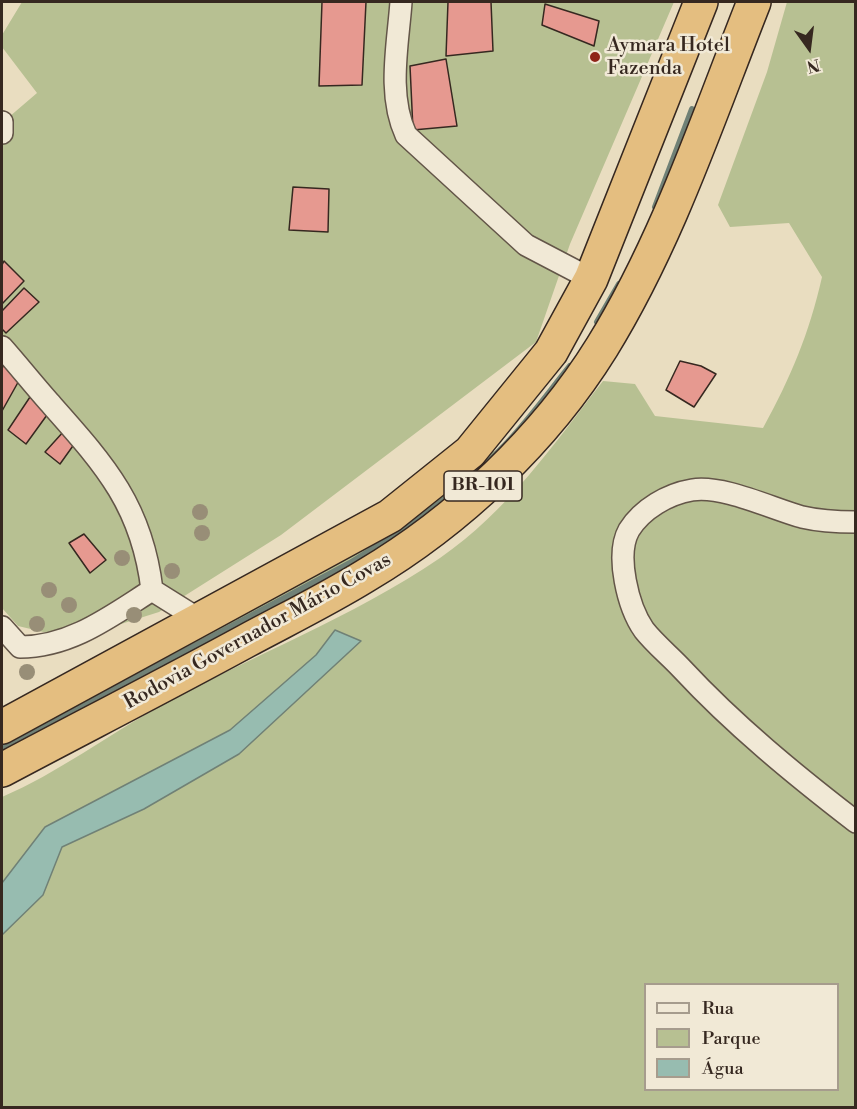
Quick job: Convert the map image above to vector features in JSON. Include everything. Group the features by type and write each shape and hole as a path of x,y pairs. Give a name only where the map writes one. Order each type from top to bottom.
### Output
{"highway":[{"name":"Rodovia Governador Mário Covas","path":"2,727 390,516 470,452 550,352 591,279 701,2"},
{"name":"Rodovia Governador Mário Covas","path":"2,770 365,576 457,509 514,458 572,389 601,348 640,280 684,180 754,2"}],"street":[{"path":"401,2 395,92 400,121 406,135 526,245 591,279"},
{"path":"2,122 2,133"},
{"path":"2,347 97,456 119,490 144,542 152,590 200,620"},
{"path":"855,522 804,517 709,489 692,490 658,502 639,518 626,537 623,552 628,594 644,629 704,692 806,784 855,822"},
{"path":"2,627 20,647 45,645 77,635 152,590"}],"green space":[{"path":"22,2 674,2 570,244 536,342 281,535 159,612 121,624 56,635 18,626 2,608 2,123 37,93 2,47 2,35"},
{"path":"787,2 855,2 855,1107 2,1108 2,797 43,777 159,707 337,618 440,558 487,520 508,498 548,453 603,381 635,384 655,416 763,428 798,355 822,277 789,223 730,227 718,205 767,72"},
{"path":"491,447 500,458 388,549 2,756 2,740"}],"water":[{"path":"335,630 361,641 239,754 144,809 62,847 43,895 2,935 2,883 45,827 230,730 316,655"}],"building":[{"path":"322,2 366,2 362,85 319,86"},
{"path":"448,2 491,2 493,51 446,56"},
{"path":"545,4 599,21 594,46 542,25"},
{"path":"446,59 457,126 413,130 410,66"},
{"path":"293,187 329,189 328,232 289,230"},
{"path":"4,261 24,281 2,304 2,265"},
{"path":"24,288 39,302 6,333 2,329 2,311"},
{"path":"680,361 701,366 716,374 694,407 666,390"},
{"path":"5,363 21,377 2,411 2,368"},
{"path":"32,394 47,415 26,444 8,430"},
{"path":"64,431 75,443 60,464 45,452"},
{"path":"84,534 106,560 90,573 69,543"}],"waterway":[{"path":"655,207 692,109"},
{"path":"597,322 619,284"},
{"path":"2,749 350,563 392,537 452,494 489,462 523,425 570,366"}],"place":[{"name":"Aymara Hotel Fazenda","path":"595,57"}]}
